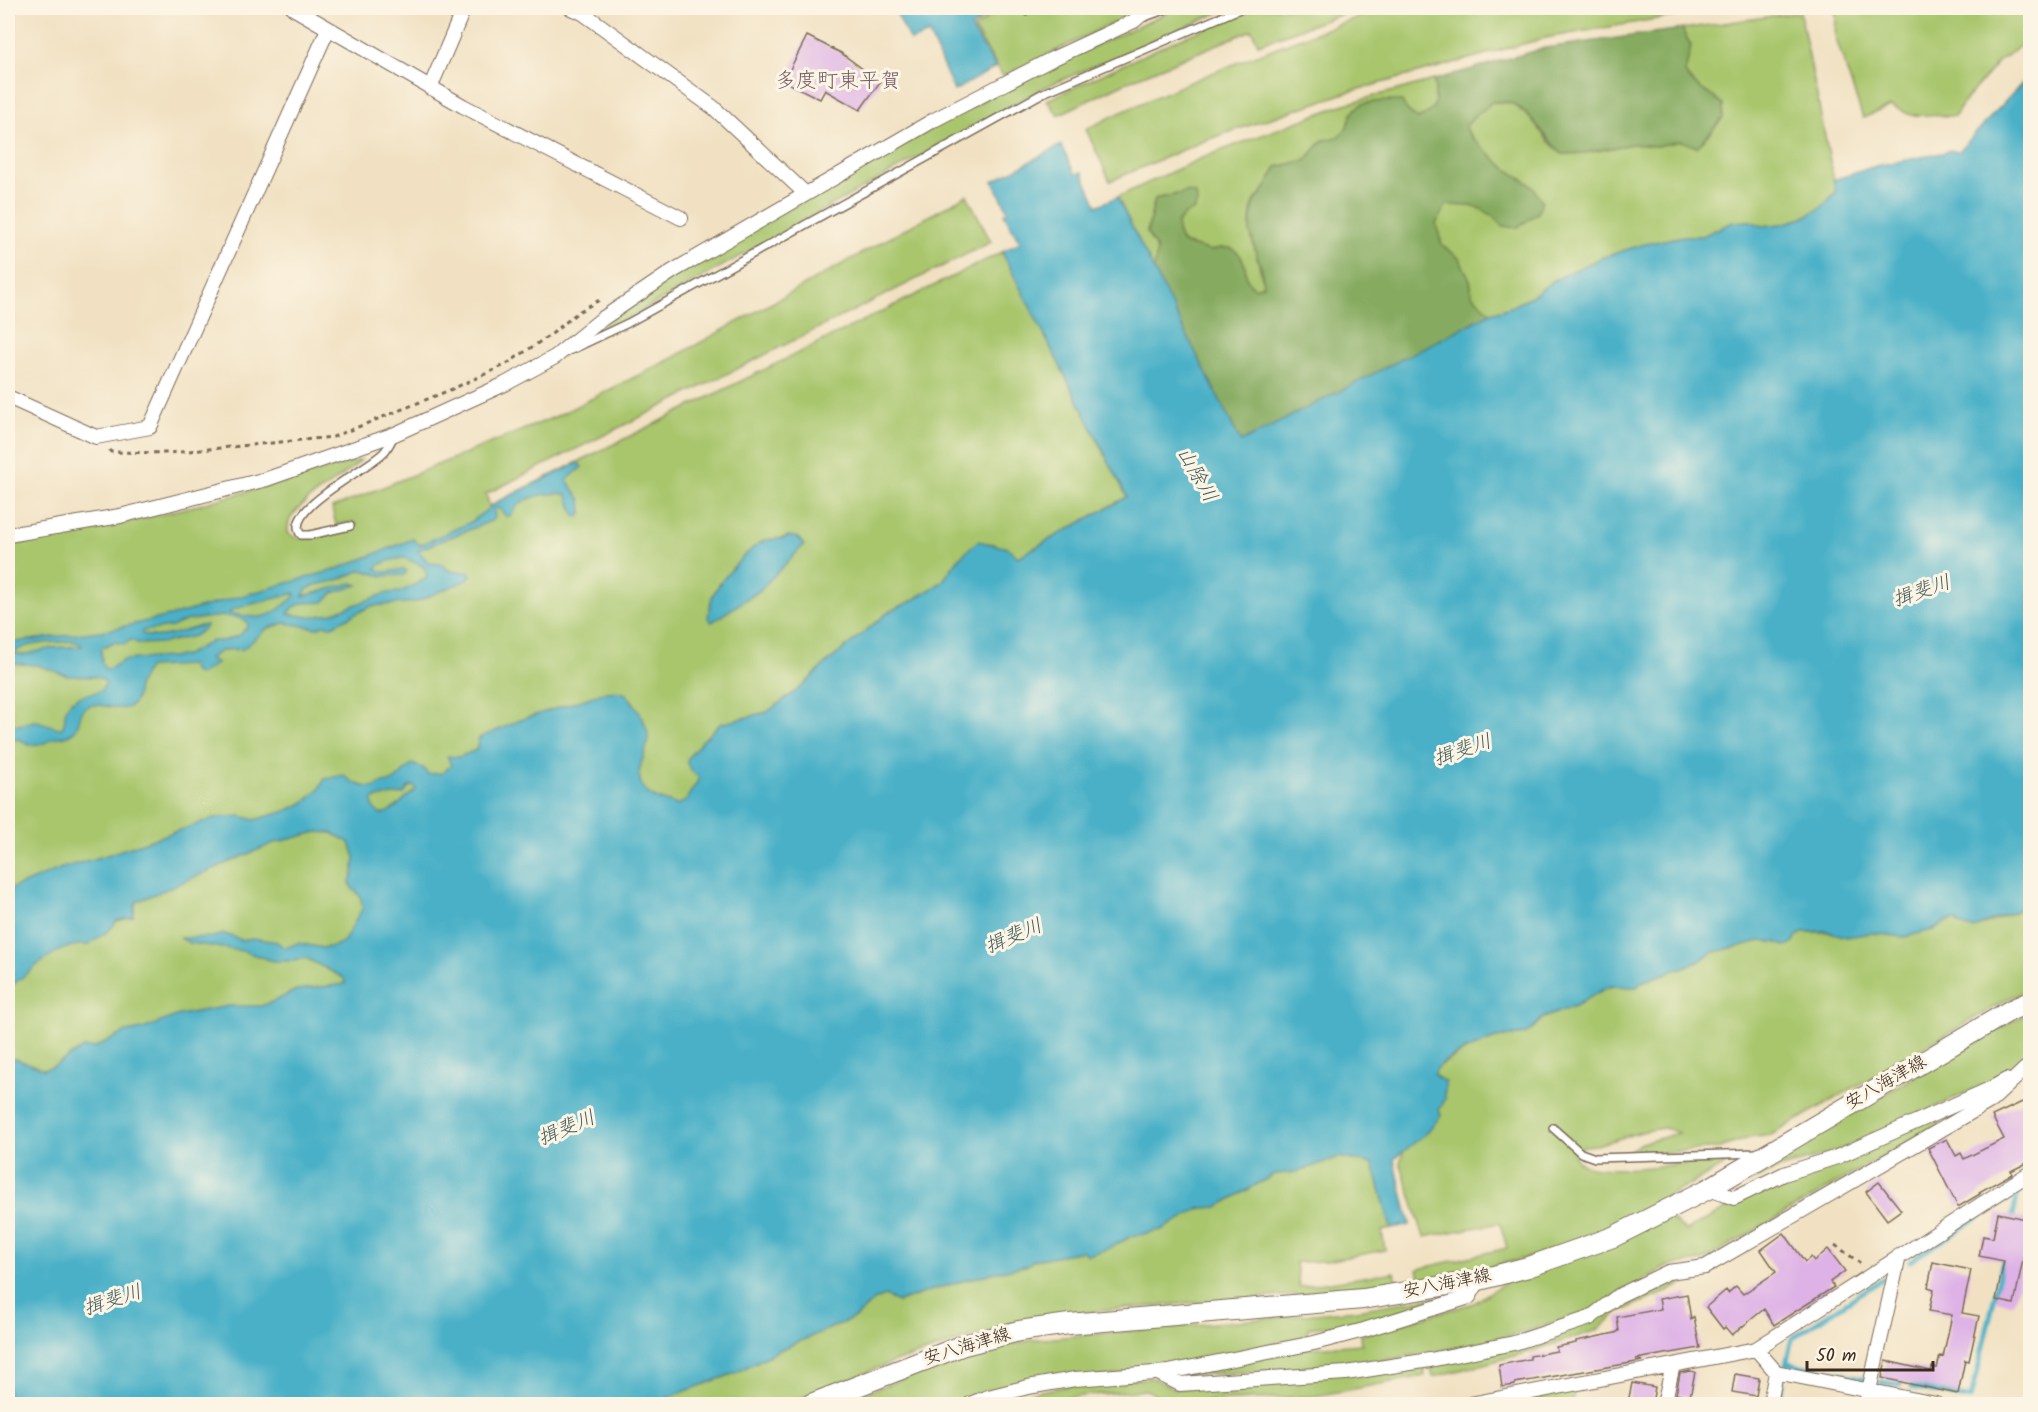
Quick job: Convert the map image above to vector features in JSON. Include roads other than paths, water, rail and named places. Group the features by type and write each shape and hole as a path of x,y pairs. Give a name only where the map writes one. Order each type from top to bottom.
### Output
{"main road":[{"name":"安八海津線","path":"811,1404 964,1345 1019,1331 1069,1324 1363,1299 1479,1280 1528,1267 1613,1237 1707,1189 2011,1010 2031,1002"}],"street":[{"path":"293,8 463,106 681,218"},
{"path":"430,88 464,8"},
{"path":"571,8 583,13 714,108 806,194"},
{"path":"8,535 120,516 191,500 267,479 395,434 505,384 555,357 602,320 673,270 934,120 1052,58 1134,21 1149,8"},
{"path":"8,397 96,437 150,427 328,29"},
{"path":"1707,1189 1734,1198 1784,1174 1837,1157 1968,1099 2028,1068"},
{"path":"1158,1373 1180,1384 1346,1373 1430,1360 1514,1342 1590,1318 1618,1296 1668,1272 1705,1267 1992,1101 2028,1068"},
{"path":"1470,1404 1756,1348 2031,1173"},
{"path":"1868,1398 1899,1256"},
{"path":"970,1404 1028,1387 1075,1379 1158,1373 1314,1343 1469,1297 1479,1280"},
{"path":"1756,1348 1776,1372 1868,1398 1936,1404"},
{"path":"1664,1404 1673,1365"},
{"path":"1770,1404 1776,1372"}],"lane":[{"path":"1134,21 1169,8"},
{"path":"555,357 628,323 1043,93 1242,8"},
{"path":"350,526 310,535 301,535 297,531 297,523 312,504 384,452 395,434"},
{"path":"1553,1128 1581,1153 1595,1158 1769,1152"}],"water":[{"path":"894,8 985,8 988,14 971,28 996,67 954,91 929,34 910,41"},
{"path":"2030,75 2030,905 1972,929 1962,926 1955,920 1947,921 1933,930 1904,937 1872,933 1847,937 1826,931 1804,932 1797,936 1794,943 1785,946 1775,942 1760,941 1711,953 1698,962 1641,982 1637,987 1612,986 1602,990 1577,1005 1543,1018 1525,1034 1496,1038 1448,1059 1438,1067 1434,1074 1445,1082 1445,1099 1439,1110 1441,1115 1429,1131 1394,1159 1410,1225 1391,1228 1373,1164 1339,1157 1297,1172 1275,1174 1217,1207 1201,1208 1161,1230 1130,1237 1107,1249 1088,1255 1083,1251 1033,1260 1028,1265 962,1281 898,1302 885,1296 875,1300 856,1317 777,1351 735,1373 650,1404 8,1404 8,1059 16,1059 43,1069 52,1067 83,1048 94,1048 126,1032 143,1029 179,1015 229,1006 261,1006 296,990 345,984 344,978 306,958 294,961 273,961 243,951 190,943 180,938 213,937 225,934 242,940 253,938 277,942 285,948 298,943 323,948 335,946 344,941 363,907 360,896 351,887 355,857 350,843 332,833 317,832 274,843 136,902 133,917 116,921 111,928 89,945 77,945 56,953 8,988 8,890 62,868 215,818 242,816 254,820 286,811 305,802 318,790 325,779 344,775 359,785 377,787 379,784 394,781 412,764 423,768 428,774 443,773 451,765 447,756 459,757 476,750 479,738 523,719 606,692 619,692 628,696 646,726 648,742 639,773 642,786 654,797 677,805 686,801 699,777 691,771 687,763 688,758 720,724 767,712 804,685 822,667 890,611 914,600 942,582 960,557 978,541 1008,548 1018,557 1127,497 1002,252 1020,242 1004,214 1008,211 993,181 1061,145 1075,174 1082,172 1097,206 1117,197 1241,442 1491,313 1511,307 1556,279 1601,258 1641,245 1684,236 1702,236 1733,222 1750,221 1763,226 1803,218 1821,208 1836,192 1833,180 1876,166 1959,151","holes":["409,787 416,788 390,811 380,814 374,808 373,799 404,794"]},
{"path":"576,464 582,467 567,480 581,500 582,513 579,517 575,516 567,495 557,493 543,495 524,501 510,516 506,516 498,508 494,509 495,517 491,521 418,550 429,563 442,564 451,571 469,572 471,575 467,580 416,602 371,606 332,626 324,625 316,628 285,623 268,628 243,649 223,650 209,658 217,663 199,675 194,672 191,665 149,667 140,682 135,701 128,708 92,705 84,709 77,727 65,736 46,743 29,745 19,739 8,741 8,708 10,720 15,725 34,721 62,728 69,704 78,697 101,691 106,683 97,677 68,676 37,665 8,663 8,643 108,630 174,615 337,569 413,539 418,544 422,544 471,522 497,502","holes":["404,558 423,566 427,574 426,579 400,592 387,593 330,614 310,617 288,614 300,604 324,602 333,593 358,585 352,583 303,596 306,590 315,585 335,581 362,570 382,576 404,575 407,571 404,569 386,572 376,568 393,560","295,593 285,605 264,616 229,613","223,616 240,618 247,622 248,626 240,635 223,641 212,641 184,656 124,660 105,669 102,663 101,648 114,642 125,644 131,640 140,644 162,643 194,636 206,625 165,636 148,636 141,633 172,627 185,621","73,641 82,646 52,648 23,655 14,653 26,646"]},
{"path":"789,536 798,538 804,545 759,591 712,622 708,618 713,595 736,564 760,543"}],"waterway":[{"path":"1991,1210 2030,1184"},
{"path":"2012,1220 2018,1192"},
{"path":"1910,1261 1982,1215"},
{"path":"1911,1387 1971,1399 2004,1256"},
{"path":"1786,1365 1792,1338 1883,1279"},
{"path":"1787,1363 1866,1379"},
{"path":"1881,1382 1900,1385"},
{"path":"1779,1404 1783,1383"}],"district":[{"name":"多度町東平賀","path":"838,81"}],"water label":[{"name":"山除川","path":"1196,475"},
{"name":"揖斐川","path":"1922,592"},
{"name":"揖斐川","path":"1463,751"},
{"name":"揖斐川","path":"1014,937"},
{"name":"揖斐川","path":"567,1129"},
{"name":"揖斐川","path":"113,1301"}]}
